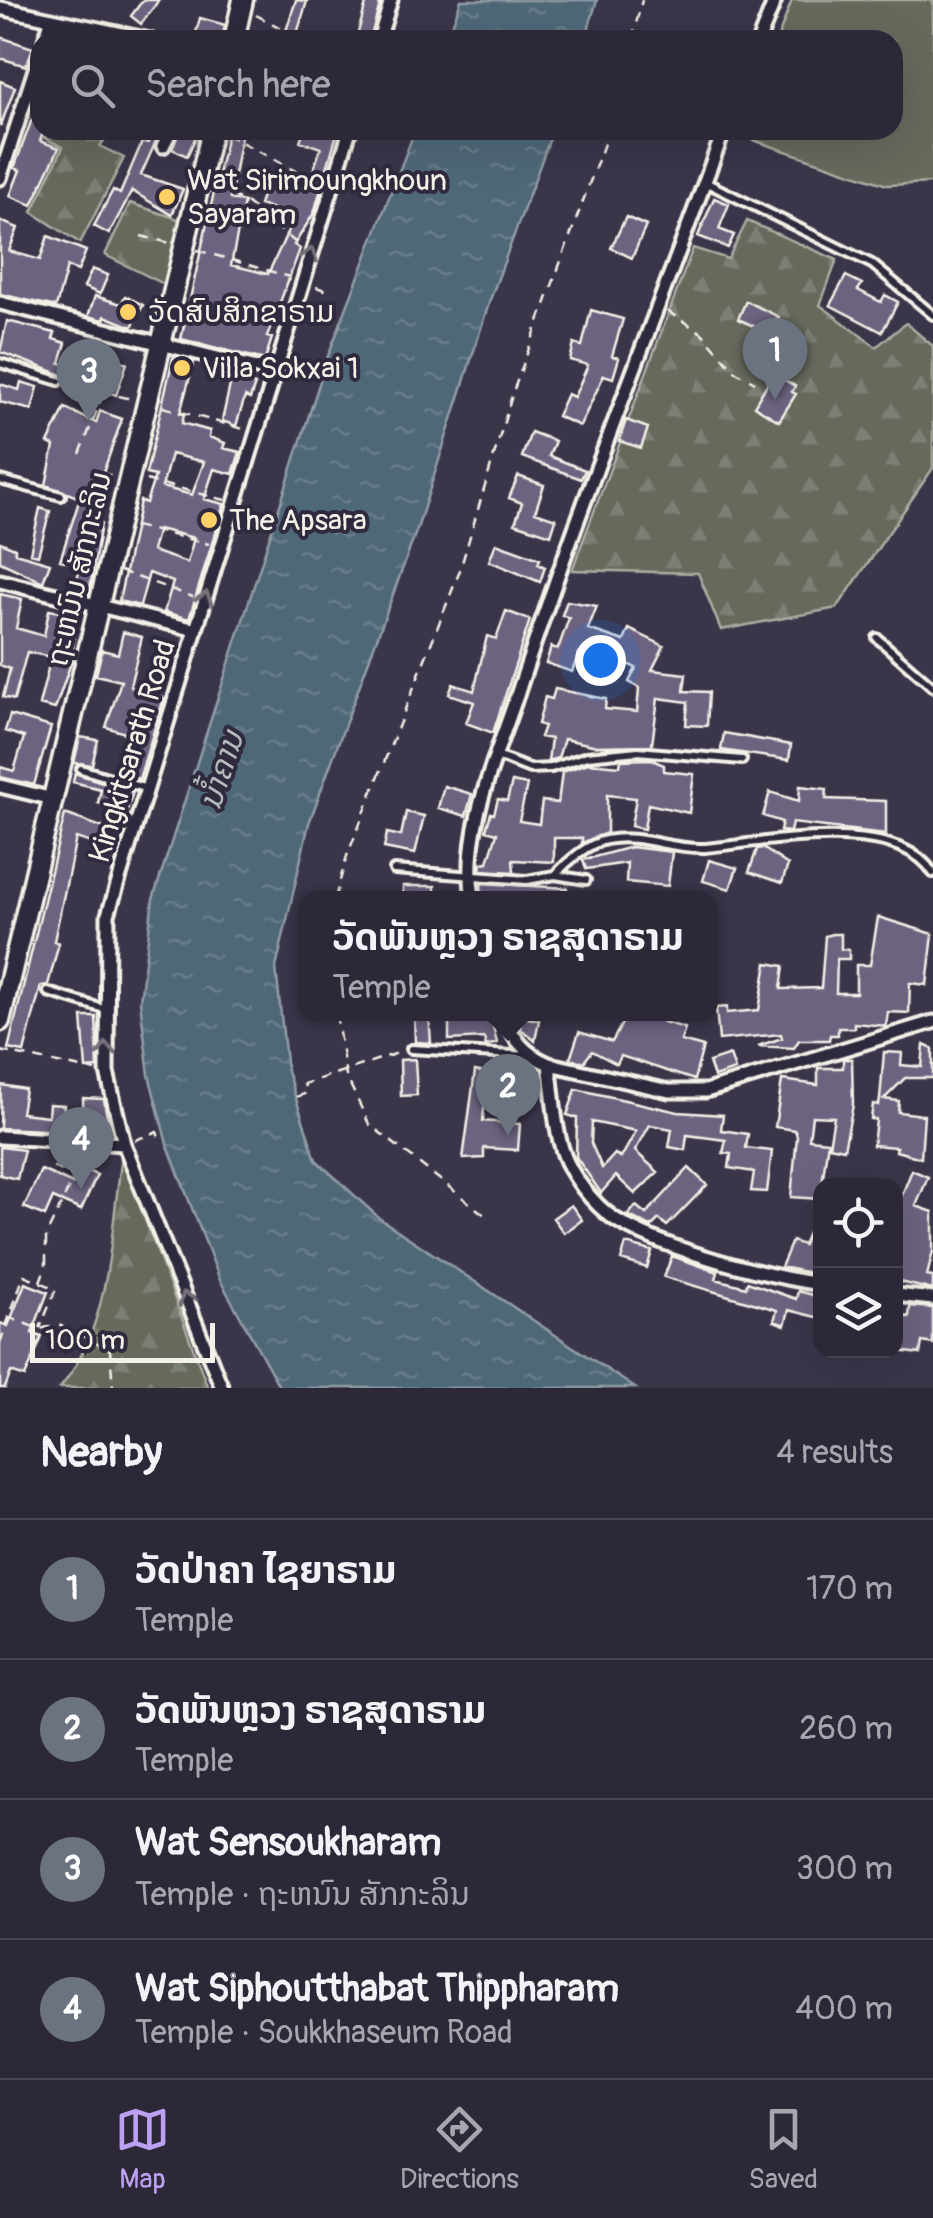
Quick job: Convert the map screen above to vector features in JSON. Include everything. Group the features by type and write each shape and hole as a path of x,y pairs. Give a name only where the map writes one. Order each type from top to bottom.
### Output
{"main road":[{"path":"236,30 242,5"},
{"name":"ຖະຫນົນ ສັກກະລິນ","path":"0,1021 53,799 65,764 108,567 212,140"}],"street":[{"path":"382,30 391,0"},
{"path":"763,30 775,0"},
{"path":"0,8 95,30"},
{"path":"48,30 51,22"},
{"path":"0,178 30,85"},
{"path":"163,146 166,140"},
{"name":"Kingkitsarath Road","path":"222,1388 124,1144 107,1072 104,1009 108,915 272,372 347,140"},
{"path":"472,891 471,844 497,756 572,530 720,140"},
{"path":"0,303 272,372"},
{"path":"0,581 196,630"},
{"path":"0,786 53,799"},
{"path":"505,1021 529,1056 669,1092 706,1091 933,1022"},
{"path":"549,1064 568,1163 612,1216 646,1235 784,1279 813,1283"},
{"path":"0,1137 124,1144"},
{"path":"903,1296 933,1299"}],"lane":[{"path":"705,182 872,264 933,315"},
{"path":"0,362 59,381"},
{"path":"0,480 61,496"},
{"path":"876,638 933,687"},
{"path":"497,756 530,769 550,768 587,756 638,751 742,760"},
{"path":"81,768 146,789"},
{"path":"556,875 601,840 632,837 706,848 734,841 875,839 916,853 933,872"},
{"path":"394,870 469,878 527,880 556,875 586,880"},
{"path":"48,992 104,1009"},
{"path":"410,1049 529,1056"}],"path":[{"path":"634,30 642,0"},
{"path":"242,5 286,30"},
{"path":"234,140 330,190"},
{"path":"336,891 346,856 460,574 514,392 605,140"},
{"path":"200,182 245,201 310,254"},
{"path":"140,236 301,280"},
{"path":"310,296 314,286 328,291"},
{"path":"657,306 702,333 736,372 756,382"},
{"path":"59,381 255,432"},
{"path":"80,454 102,395"},
{"path":"159,484 233,502"},
{"path":"119,522 220,547"},
{"path":"108,567 203,602"},
{"path":"337,1021 346,1076 368,1124 486,1216"},
{"path":"296,1097 307,1093 304,1084 410,1049"},
{"path":"0,1051 83,1071"},
{"path":"124,1144 157,1132 159,1137 165,1135"},
{"path":"40,1282 46,1266 46,1236 74,1177 54,1168 54,1154"},
{"path":"0,1343 24,1275 56,1288 39,1329"},
{"path":"8,1317 39,1329 59,1325 110,1350 113,1388"}],"green space":[{"path":"792,0 933,0 933,183 887,185 753,140 903,140 903,30 781,30"},
{"path":"48,140 104,140 100,146 124,158 80,243 32,212 63,147"},
{"path":"130,203 184,221 164,284 105,255"},
{"path":"747,221 837,260 820,305 876,347 906,323 933,346 933,468 837,608 721,630 698,573 572,570 693,248 728,259"},
{"path":"122,1157 208,1388 60,1388 77,1363 99,1307"}],"water":[{"path":"461,0 597,0 588,30 450,30"},
{"name":"ນ້ຳຄານ","path":"411,140 549,140 490,300 417,529 309,823 276,968 287,1071 316,1160 379,1218 635,1388 280,1388 220,1280 167,1144 149,1075 140,1001 153,899 328,356"}],"building":[{"path":"143,0 159,0 141,24 131,16"},
{"path":"296,0 307,1 298,30 286,30"},
{"path":"367,0 381,0 373,30 359,30"},
{"path":"200,18 225,25 224,30 197,30"},
{"path":"0,37 30,47 26,66 0,58"},
{"path":"0,81 15,87 1,125 0,125"},
{"path":"30,124 30,140 59,148 32,205 10,196 20,170 14,168"},
{"path":"145,140 157,140 141,175 183,189 172,215 132,191 109,234 94,226 113,190 120,194 142,142 150,143"},
{"path":"176,140 194,140 187,156 172,149"},
{"path":"226,140 240,140 230,199 244,202 231,265 268,274 290,227 282,223 286,213 259,205 267,179 290,186 294,176 309,182 321,148 300,140 335,140 314,213 294,245 300,249 267,337 272,338 265,360 181,339"},
{"path":"714,198 729,204 719,229 734,235 728,248 698,236"},
{"path":"626,217 646,226 632,258 611,248"},
{"path":"0,221 18,228 9,251 40,260 48,236 86,251 78,271 67,267 56,307 0,294"},
{"path":"92,269 108,275 100,294 84,287"},
{"path":"846,276 862,284 858,290 881,302 885,295 898,302 882,332 830,305"},
{"path":"95,296 121,304 125,296 143,305 132,327 105,316 104,320 88,316"},
{"path":"746,301 779,317 771,334 738,319"},
{"path":"591,310 623,319 612,356 619,358 613,378 604,375 580,426 557,416 567,394 574,397 588,365 570,360 574,344 582,346"},
{"path":"7,321 55,333 53,339 66,343 60,363 108,377 114,358 127,363 116,395 0,352"},
{"path":"173,358 194,362 180,413 184,414 182,423 210,431 209,437 225,443 223,448 240,452 233,474 214,469 204,499 224,504 189,619 164,612 173,582 149,573 140,606 119,601 140,501 146,503 155,476 146,474","holes":["171,454 204,462 192,495 162,487","158,529 194,538 187,563 152,551"]},
{"path":"232,376 255,385 250,399 245,397 236,426 222,421"},
{"path":"777,376 795,386 792,392 796,394 779,421 754,406 770,379 774,382"},
{"path":"21,382 38,387 32,410 0,402 0,384 19,390"},
{"path":"65,408 96,423 100,411 122,419 103,473 109,475 90,521 101,524 89,594 74,590 81,564 60,560 80,498 46,485 54,446 48,443"},
{"path":"626,420 648,428 641,448 619,441"},
{"path":"531,432 555,441 549,456 585,470 581,479 522,457"},
{"path":"518,476 544,485 535,512 556,519 551,535 515,523 522,503 509,498"},
{"path":"40,508 50,511 38,555 30,553"},
{"path":"0,542 15,548 15,553 50,563 43,582 0,562"},
{"path":"496,543 540,559 538,564 545,567 540,582 489,561"},
{"path":"0,594 22,599 16,628 44,636 49,610 77,615 71,663 55,709 39,705 51,657 27,652 14,700 3,697 10,669 0,665"},
{"path":"567,601 597,606 588,629 624,641 629,629 664,646 652,670 686,674 684,691 709,692 707,726 686,725 688,702 658,698 652,745 597,746 564,739 558,758 548,761 551,739 540,737 544,726 538,724 545,697 552,699 555,689 606,699 605,709 637,712 639,688 629,682 636,668 607,654 604,661 579,653 572,672 546,663 551,647 558,649 569,618 562,615"},
{"path":"506,611 530,620 493,733 466,723 474,702 449,694 453,684 474,691 487,636 496,639"},
{"path":"123,632 142,637 130,686 164,698 139,779 117,773 131,735 106,727 121,681 96,675 102,650 118,654"},
{"path":"10,715 51,727 34,785 0,777 0,767 14,771 24,737 5,731"},
{"path":"724,733 791,745 789,760 721,750"},
{"path":"80,737 98,740 92,765 74,763"},
{"path":"650,759 664,765 664,771 694,774 689,813 648,804 644,829 631,826 636,798 607,795 607,833 582,843 582,838 554,838 554,862 513,860 514,872 480,870 481,863 488,862 497,833 486,830 491,813 494,814 498,799 507,801 512,782 527,785 519,821 539,824 542,801 558,803 562,772 588,763 620,766 621,760"},
{"path":"75,773 133,792 126,813 98,803 101,789 73,782"},
{"path":"444,786 472,794 466,816 438,808"},
{"path":"800,786 827,789 826,799 886,801 886,834 792,823 790,832 780,831 782,822 763,816 770,792 799,801"},
{"path":"406,812 424,816 415,854 384,848 387,833 401,836"},
{"path":"65,814 118,833 113,850 76,838 48,985 41,986 24,1052 8,1049"},
{"path":"631,847 672,852 668,886 626,882 627,863 586,869 583,860"},
{"path":"763,848 788,865 782,883 749,872 757,849"},
{"path":"709,860 737,868 730,889 703,881"},
{"path":"481,883 567,888 567,891 482,891"},
{"path":"403,886 435,886 435,891 403,891"},
{"path":"878,917 933,934 927,985 910,983 909,1013 888,1012 886,1026 854,1023 854,1028 838,1028 838,1035 830,1035 829,1040 799,1040 794,1048 758,1046 782,1038 781,1034 719,1040 718,1008 727,1007 727,1013 759,1010 767,963 784,966 781,989 821,988 825,936 841,934 841,949 849,950 849,959 837,959 836,993 856,993 856,965 870,965"},
{"path":"82,1017 96,1017 98,1068 86,1069"},
{"path":"414,1021 429,1021 431,1043 415,1042"},
{"path":"449,1021 492,1021 497,1043 486,1046 484,1038 449,1040"},
{"path":"521,1021 539,1021 535,1041 520,1028"},
{"path":"623,1021 664,1021 685,1028 681,1041 703,1047 694,1080 621,1056 617,1064 592,1051 584,1062 570,1059 579,1032 612,1042"},
{"path":"924,1045 933,1049 933,1078 905,1078 884,1099 899,1101 898,1112 924,1115 921,1158 896,1151 897,1147 873,1145 876,1120 871,1119 873,1104 879,1105 884,1052 902,1053 901,1065 922,1067"},
{"path":"730,1055 735,1070 714,1077 709,1062"},
{"path":"415,1059 417,1095 401,1096 400,1060"},
{"path":"843,1059 852,1059 853,1105 844,1149 829,1146 834,1117 812,1116 809,1139 828,1141 823,1178 813,1178 813,1199 791,1197 797,1136 795,1130 775,1127 782,1080 818,1085 818,1068 843,1068"},
{"path":"475,1071 497,1075 494,1088 486,1086 483,1121 520,1124 518,1150 484,1148 484,1158 463,1159"},
{"path":"1,1085 25,1089 21,1113 48,1116 49,1104 64,1105 62,1131 0,1128"},
{"path":"576,1089 678,1112 723,1115 721,1130 748,1134 746,1148 772,1151 767,1192 751,1191 754,1172 729,1168 731,1154 723,1153 726,1140 687,1135 685,1150 669,1147 672,1129 650,1125 635,1151 658,1172 635,1194 616,1176 601,1193 576,1157 577,1118 567,1115","holes":["592,1122 636,1131 621,1158 615,1154 602,1168 591,1143"]},
{"path":"83,1098 104,1099 109,1130 105,1134 84,1132"},
{"path":"0,1147 24,1150 17,1179 0,1175"},
{"path":"80,1168 97,1175 81,1210 53,1198 45,1216 24,1207 41,1170 73,1184"},
{"path":"689,1168 707,1185 667,1226 659,1219 651,1227 628,1215 636,1206 646,1214"},
{"path":"912,1170 928,1177 916,1206 933,1212 933,1251 927,1276 933,1277 933,1290 903,1283 903,1192"},
{"path":"571,1205 582,1220 564,1233 553,1218"},
{"path":"813,1221 813,1274 781,1267 792,1241 803,1245"},
{"path":"626,1244 652,1251 647,1268 621,1260"},
{"path":"672,1256 718,1272 716,1279 746,1287 747,1282 796,1299 798,1291 813,1295 813,1316 789,1310 785,1325 774,1321 777,1310 664,1277"},
{"path":"25,1283 48,1292 32,1333 42,1337 25,1377 11,1372 5,1388 0,1388 0,1323 8,1326"},
{"path":"910,1306 933,1308 933,1344 922,1342 920,1354 903,1352 903,1316 909,1317"}],"place":[{"name":"Wat Sirimoungkhoun Sayaram","path":"167,197"},
{"name":"ວັດສົບສິກຂາຣາມ","path":"128,312"},
{"name":"Villa Sokxai 1","path":"182,368"},
{"name":"ວັດປ່າຄາ ໄຊຍາຣາມ","path":"775,400"},
{"name":"Wat Sensoukharam","path":"89,421"},
{"name":"The Apsara","path":"209,520"},
{"name":"ວັດພັນຫຼວງ ຣາຊສຸດາຣາມ","path":"508,1136"},
{"name":"Wat Siphoutthabat Thippharam","path":"81,1189"}]}
